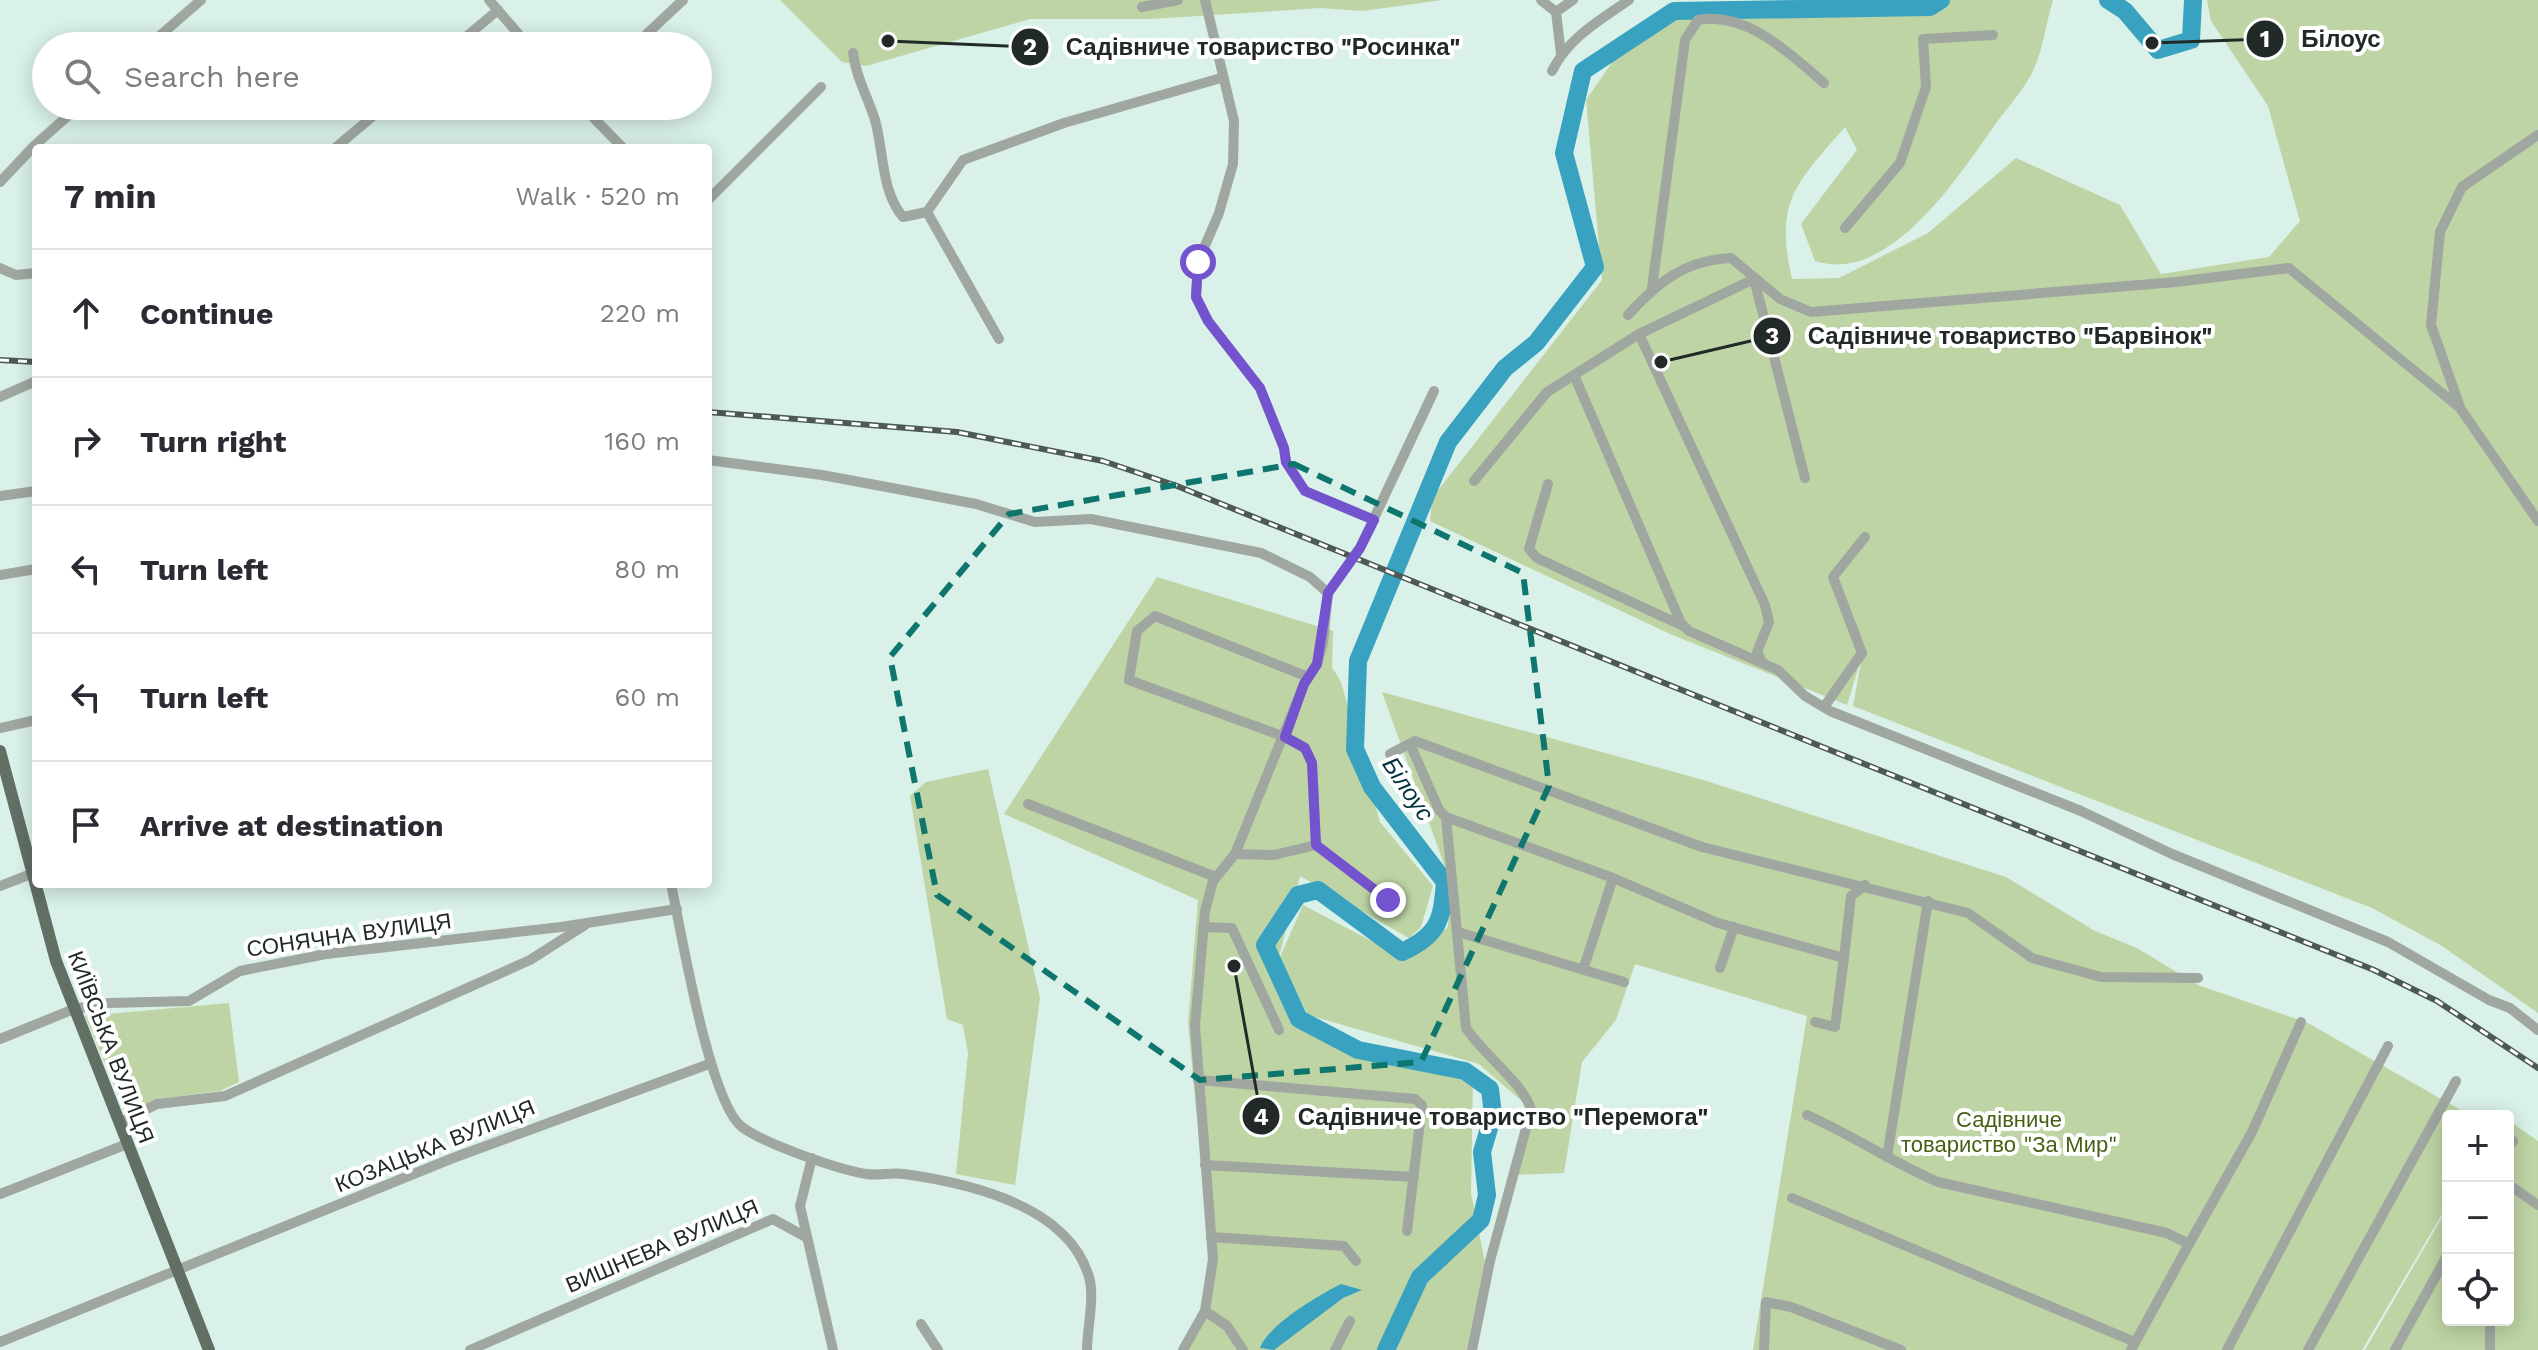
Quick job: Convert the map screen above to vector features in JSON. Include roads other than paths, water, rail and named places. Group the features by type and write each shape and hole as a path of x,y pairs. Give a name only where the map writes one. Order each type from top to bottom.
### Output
{"main road":[{"name":"КИЇВСЬКА ВУЛИЦЯ","path":"0,751 32,865"},
{"name":"КИЇВСЬКА ВУЛИЦЯ","path":"38,888 56,961 209,1350"}],"street":[{"path":"164,32 201,0"},
{"path":"489,0 517,32"},
{"path":"649,32 683,0"},
{"path":"1142,7 1178,0"},
{"path":"1205,0 1221,78 1234,121 1233,164 1219,213 1198,262 1196,297 1208,321 1260,388 1284,448 1286,462 1305,491 1374,520"},
{"path":"1541,0 1556,12 1561,54"},
{"path":"1556,12 1573,0"},
{"path":"1552,71 1561,54 1581,33 1629,0"},
{"path":"472,32 498,10"},
{"path":"1652,288 1685,40 1698,20 1733,21 1776,43 1824,83"},
{"path":"1845,228 1900,163 1926,87 1923,39 1993,35"},
{"path":"853,53 855,72 875,120 893,205 903,217 927,212 963,160 1064,123 1221,78"},
{"path":"712,196 821,87"},
{"path":"36,144 63,120"},
{"path":"340,144 368,120"},
{"path":"596,120 619,144"},
{"path":"2538,135 2462,187 2440,232 2431,325 2460,408 2538,521"},
{"path":"0,182 32,148"},
{"path":"927,212 980,300 999,339"},
{"path":"1628,315 1652,288 1702,259 1731,258 1780,299 1811,312 2176,282 2289,268 2460,408"},
{"path":"0,268 16,275 32,273"},
{"path":"1474,481 1547,392 1639,334 1754,279"},
{"path":"1754,279 1805,478"},
{"path":"1639,334 1765,605 1769,622 1757,652 1762,662"},
{"path":"1574,375 1683,626"},
{"path":"0,397 32,383"},
{"path":"1183,1350 1205,1311 1213,1259 1195,1026 1205,911 1216,877 1235,854 1323,643 1328,593 1360,548 1434,391"},
{"path":"712,461 822,475 922,493 976,504 1035,522 1091,519 1261,553 1310,577 1328,593"},
{"path":"1548,484 1529,549 1537,558 1778,670 1805,696 1824,707 2388,942 2489,1000 2510,1008 2538,1030"},
{"path":"0,496 32,492"},
{"path":"1824,707 1862,653 1833,577 1865,537"},
{"path":"0,575 32,570"},
{"path":"1308,677 1155,616 1137,631 1129,680 1285,737 1305,748 1312,763 1316,845 1388,900"},
{"path":"0,728 32,721"},
{"path":"1390,754 1415,741 1702,847 1968,913 2032,958 2101,977 2198,978"},
{"path":"1410,744 1439,810 1446,817 1613,878 1734,927 1844,958"},
{"path":"1028,804 1216,877"},
{"path":"1446,817 1466,1028 1481,1050 1527,1095 1531,1110 1490,1261 1472,1350"},
{"path":"1235,854 1274,855 1316,845"},
{"path":"0,886 32,873"},
{"path":"1583,970 1613,878"},
{"path":"1815,1022 1835,1027 1851,896 1865,885"},
{"path":"672,888 709,1064 740,1126 812,1158 867,1174 900,1173 961,1184 1047,1217 1071,1241 1090,1279 1087,1350"},
{"path":"1887,1157 1928,901"},
{"name":"СОНЯЧНА ВУЛИЦЯ","path":"0,1039 74,1009 110,1003 189,1001 240,971 326,954 589,923 677,909"},
{"name":"СОНЯЧНА ВУЛИЦЯ","path":"119,1123 157,1104 225,1096 530,960 589,923"},
{"path":"1203,927 1232,928 1279,1030"},
{"path":"1720,968 1734,927"},
{"path":"1458,932 1624,982"},
{"path":"1792,1198 2133,1346 2252,1132 2301,1022"},
{"path":"2227,1350 2388,1046"},
{"name":"КОЗАЦЬКА ВУЛИЦЯ","path":"0,1342 453,1158 709,1064"},
{"path":"1198,1080 1415,1099 1422,1105 1407,1231"},
{"path":"2308,1350 2456,1081"},
{"path":"1807,1115 1854,1136 1887,1157 1938,1182 2167,1233 2189,1244"},
{"path":"0,1194 127,1144"},
{"path":"812,1158 800,1206 804,1236 833,1350"},
{"path":"1205,1165 1414,1177"},
{"path":"2514,1188 2538,1205"},
{"name":"ВИШНЕВА ВУЛИЦЯ","path":"470,1350 773,1219 804,1236"},
{"path":"1211,1237 1344,1246 1356,1261"},
{"path":"2395,1350 2442,1265"},
{"path":"1764,1350 1766,1302 1791,1307 1901,1350"},
{"path":"1205,1311 1227,1326 1243,1350"},
{"path":"1335,1350 1350,1321"},
{"path":"921,1324 938,1350"},
{"path":"2490,1326 2490,1350"}],"water":[{"path":"1341,1284 1362,1290 1343,1298 1274,1350 1260,1348 1283,1321"}],"waterway":[{"name":"Білоус","path":"1386,1350 1420,1277 1481,1220 1487,1195 1482,1152 1493,1115 1490,1089 1465,1071 1358,1050 1299,1019 1265,945 1298,895 1318,890 1402,952 1424,939 1440,916 1445,882 1372,787 1355,749 1358,661 1448,442 1505,368 1536,343 1595,267 1564,153 1583,71 1674,11 1930,7 1941,0"},
{"name":"Білоус","path":"2108,0 2125,11 2158,50 2191,40 2193,0"}],"railway":[{"path":"0,360 32,362"},
{"path":"712,412 957,432 1103,461 1177,486 2374,970 2437,1001 2538,1068"}],"place":[{"name":"Садівниче товариство \"Росинка\"","path":"888,41"},
{"name":"Білоус","path":"2152,43"},
{"name":"Садівниче товариство \"Барвінок\"","path":"1661,362"},
{"name":"Садівниче товариство \"Перемога\"","path":"1234,966"}],"park label":[{"name":"Садівниче товариство \"За Мир\"","path":"2009,1132"}]}
